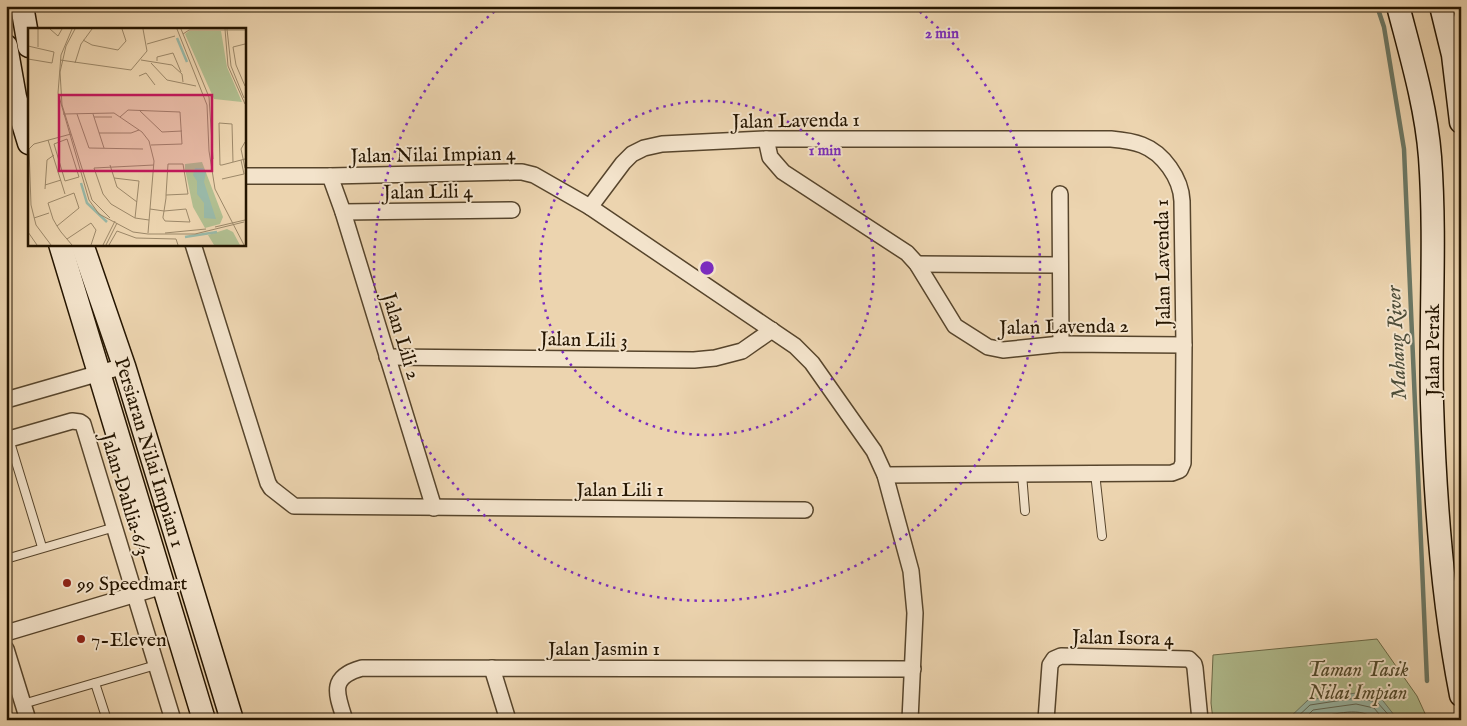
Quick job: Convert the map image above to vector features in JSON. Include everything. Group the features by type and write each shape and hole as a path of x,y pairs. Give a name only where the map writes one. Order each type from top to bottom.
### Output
{"street":[{"path":"22,6 28,40"},
{"name":"Jalan Perak","path":"1398,6 1421,97 1430,156 1433,253 1432,402 1439,533 1450,638 1461,695"},
{"path":"1441,6 1453,55 1461,122"},
{"path":"6,46 15,97 28,140"},
{"name":"Jalan Lavenda 1","path":"590,207 632,154 644,148 662,144 766,139 1111,139 1133,142 1154,152 1175,176 1182,194 1184,345 1183,462 1180,470 1172,473 885,475"},
{"name":"Jalan Lavenda 2","path":"766,139 770,157 783,172 900,247 917,264 955,326 960,331 988,347 1003,350 1061,344 1184,345"},
{"name":"Jalan Nilai Impian 4","path":"245,176 522,172 534,175 590,207 803,352 868,440 885,475 911,571 915,613 910,720"},
{"name":"Jalan Lili 2","path":"330,176 343,212 434,508"},
{"path":"1060,194 1061,344"},
{"name":"Jalan Lili 4","path":"343,212 512,210"},
{"name":"Persiaran Nilai Impian 1","path":"60,245 204,720"},
{"name":"Persiaran Nilai Impian 1","path":"82,245 124,366 232,720"},
{"name":"Jalan Lili 1","path":"193,245 269,485 294,506 805,510"},
{"path":"917,264 1060,265"},
{"name":"Jalan Lili 3","path":"387,357 694,360 715,358 742,351 772,330"},
{"path":"6,400 124,366"},
{"name":"Jalan Dahlia 6/3","path":"7,436 72,421 83,424 173,720"},
{"path":"6,633 163,586"},
{"path":"6,649 28,720"},
{"name":"Jalan Isora 4","path":"1046,720 1050,665 1054,659 1061,656 1189,659 1195,668 1200,720"},
{"name":"Jalan Jasmin 1","path":"345,720 337,693 338,684 342,676 362,668 913,669"},
{"path":"492,668 508,720"}],"lane":[{"path":"7,436 42,548"},
{"path":"1095,473 1102,536"},
{"path":"1022,474 1025,511"},
{"path":"6,559 115,528"},
{"path":"23,704 156,665"},
{"path":"96,683 107,720"}],"green space":[{"name":"Taman Tasik Nilai Impian","path":"1377,639 1417,696 1428,720 1213,720 1211,703 1213,655"}],"water":[{"path":"1356,693 1380,697 1398,720 1287,720 1308,700"}],"waterway":[{"name":"Mahang River","path":"1377,6 1384,27 1404,149 1427,681"}],"place":[{"name":"99 Speedmart","path":"67,583"},
{"name":"7-Eleven","path":"81,639"}]}
